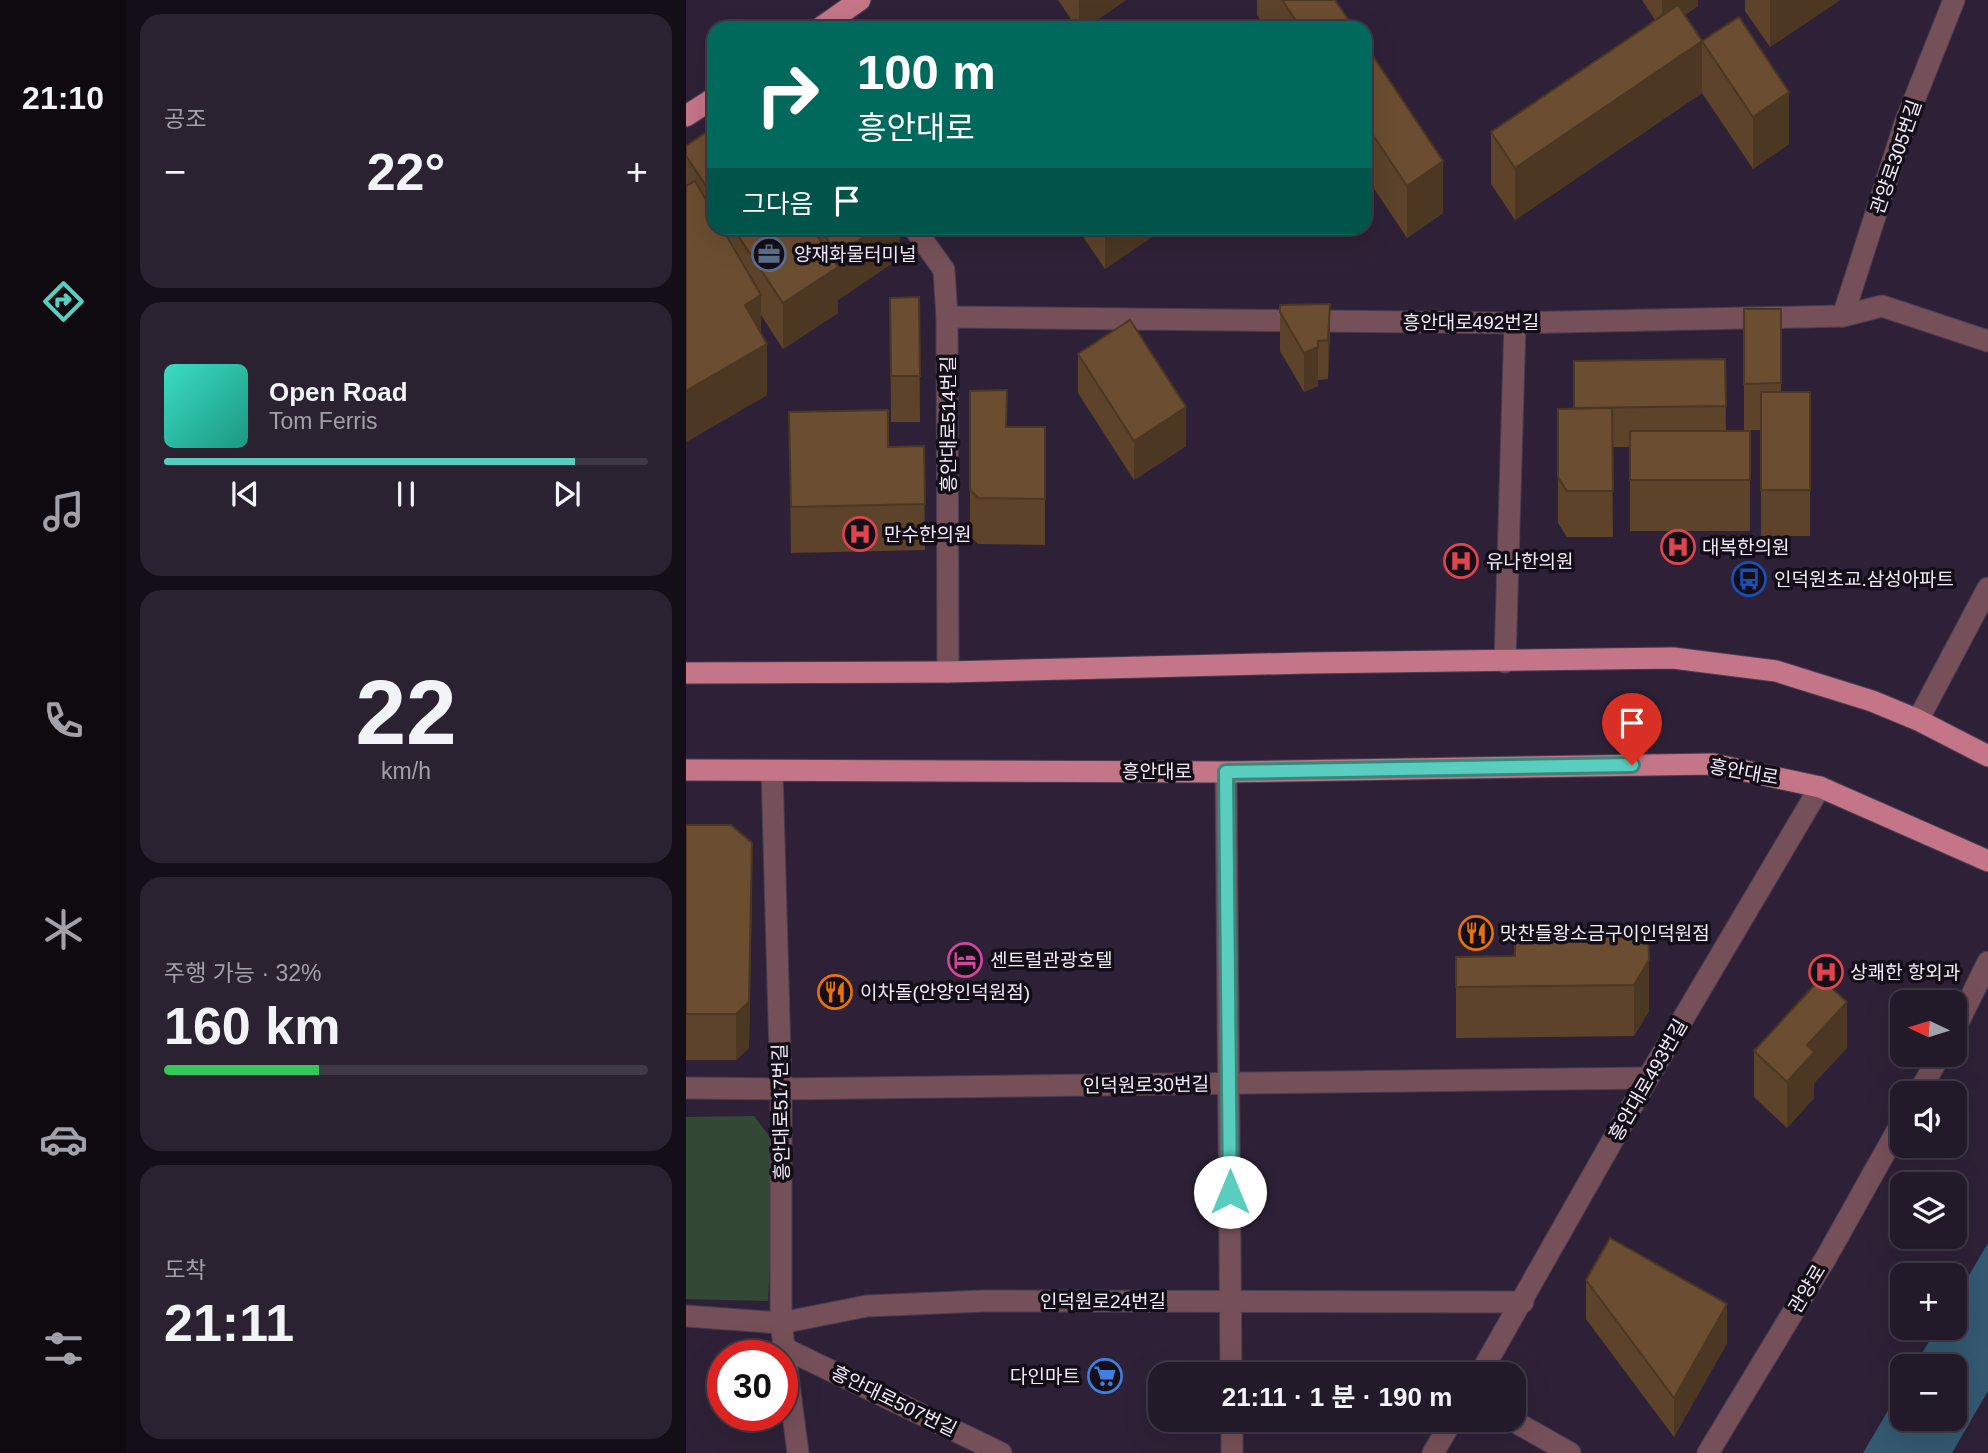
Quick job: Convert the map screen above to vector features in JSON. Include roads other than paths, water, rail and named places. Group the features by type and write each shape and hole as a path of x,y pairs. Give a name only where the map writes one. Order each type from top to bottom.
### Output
{"main road":[{"path":"830,21 859,0"},
{"path":"686,116 707,102"},
{"path":"686,673 1672,659 1776,671 1872,701 1918,720 1988,756"},
{"name":"흥안대로","path":"686,770 1226,772 1713,764 1819,787 1988,861"}],"street":[{"name":"관양로305번길","path":"1843,316 1905,122 1954,0"},
{"name":"흥안대로514번길","path":"919,235 944,270 947,317 948,671"},
{"name":"흥안대로492번길","path":"947,317 1515,323 1843,316 1882,306 1988,341"},
{"path":"1505,662 1515,323"},
{"path":"1918,720 1988,588"},
{"name":"흥안대로517번길","path":"772,771 781,1089 781,1323 784,1340"},
{"path":"1226,772 1231,1362"},
{"name":"흥안대로493번길","path":"1487,1362 1648,1078 1819,787"},
{"path":"1967,1005 1988,962"},
{"name":"인덕원로30번길","path":"686,1088 1648,1078"},
{"name":"관양로","path":"1708,1453 1827,1256 1890,1143"},
{"name":"인덕원로24번길","path":"686,1316 781,1323 867,1306 983,1301 1523,1301"},
{"name":"흥안대로507번길","path":"798,1355 1001,1453"},
{"path":"1526,1428 1570,1453"},
{"name":"흥안대로517번길","path":"795,1431 798,1453"},
{"path":"1232,1432 1232,1453"},
{"path":"1433,1453 1445,1432"}],"water":[{"path":"1988,1243 1988,1391 1967,1427 1967,1354 1922,1354 1930,1340 1967,1340 1967,1279"},
{"path":"1890,1407 1890,1431 1965,1431 1952,1453 1863,1453"}],"place":[{"name":"양재화물터미널","path":"769,254"},
{"name":"만수한의원","path":"860,534"},
{"name":"대복한의원","path":"1678,547"},
{"name":"유나한의원","path":"1461,561"},
{"name":"인덕원초교.삼성아파트","path":"1749,579"},
{"name":"맛찬들왕소금구이인덕원점","path":"1476,933"},
{"name":"센트럴관광호텔","path":"965,960"},
{"name":"상쾌한 항외과","path":"1826,972"},
{"name":"이차돌(안양인덕원점)","path":"835,992"},
{"name":"다인마트","path":"1105,1376"}]}
